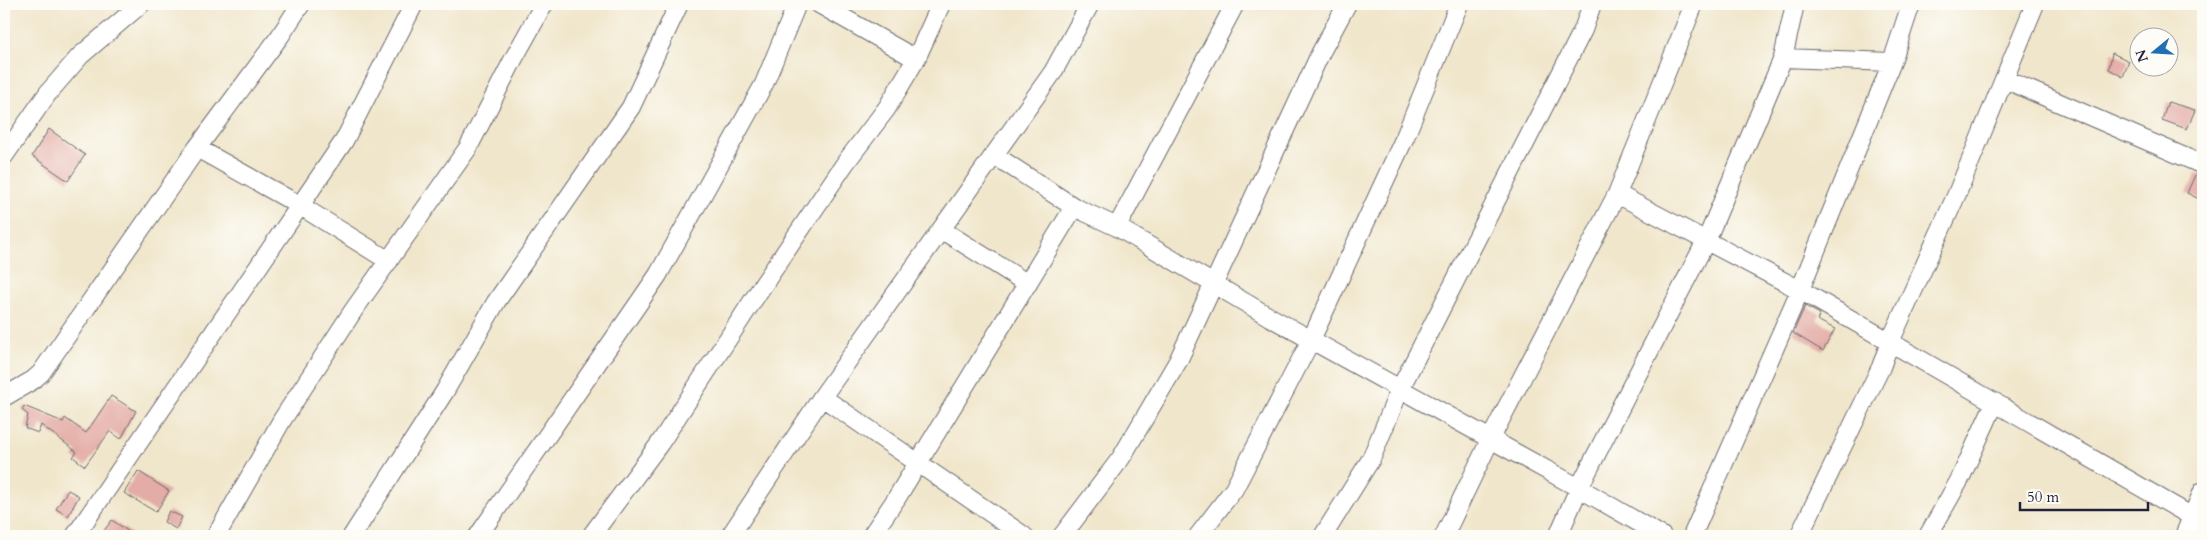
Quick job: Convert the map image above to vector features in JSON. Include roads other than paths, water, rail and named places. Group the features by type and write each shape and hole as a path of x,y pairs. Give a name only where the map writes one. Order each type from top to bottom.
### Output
{"street":[{"path":"4,156 48,94 80,56 141,4"},
{"path":"4,397 33,380 41,373 197,148 280,36 301,4"},
{"path":"75,536 344,141 414,4"},
{"path":"216,536 282,420 468,148 544,4"},
{"path":"352,536 444,391 496,302 630,107 679,4"},
{"path":"478,536 658,274 764,84 797,4"},
{"path":"818,4 916,59"},
{"path":"591,536 660,443 846,162 887,108 916,59 941,4"},
{"path":"730,536 822,397 1053,72 1090,4"},
{"path":"1116,227 1234,4"},
{"path":"1062,536 1121,458 1178,361 1321,52 1347,4"},
{"path":"1198,536 1234,489 1311,340 1405,137 1459,4"},
{"path":"1323,536 1371,459 1400,389 1583,30 1592,4"},
{"path":"1444,536 1490,440 1617,194 1694,4"},
{"path":"1558,536 1579,488 1706,241 1783,58 1795,4"},
{"path":"1692,536 1800,290 1892,62 1911,4"},
{"path":"1799,536 1881,367 1890,342 1956,196 2035,4"},
{"path":"1783,58 1892,62"},
{"path":"2004,79 2203,165"},
{"path":"197,148 299,205 389,261"},
{"path":"994,155 1074,206 1116,227 1311,340 1662,536"},
{"path":"1617,194 1800,290 2198,520"},
{"path":"872,536 1074,206"},
{"path":"942,230 1028,284"},
{"path":"822,397 918,462 1016,534"},
{"path":"1928,536 1960,479 1995,402"},
{"path":"2184,536 2198,520 2203,491"}]}
